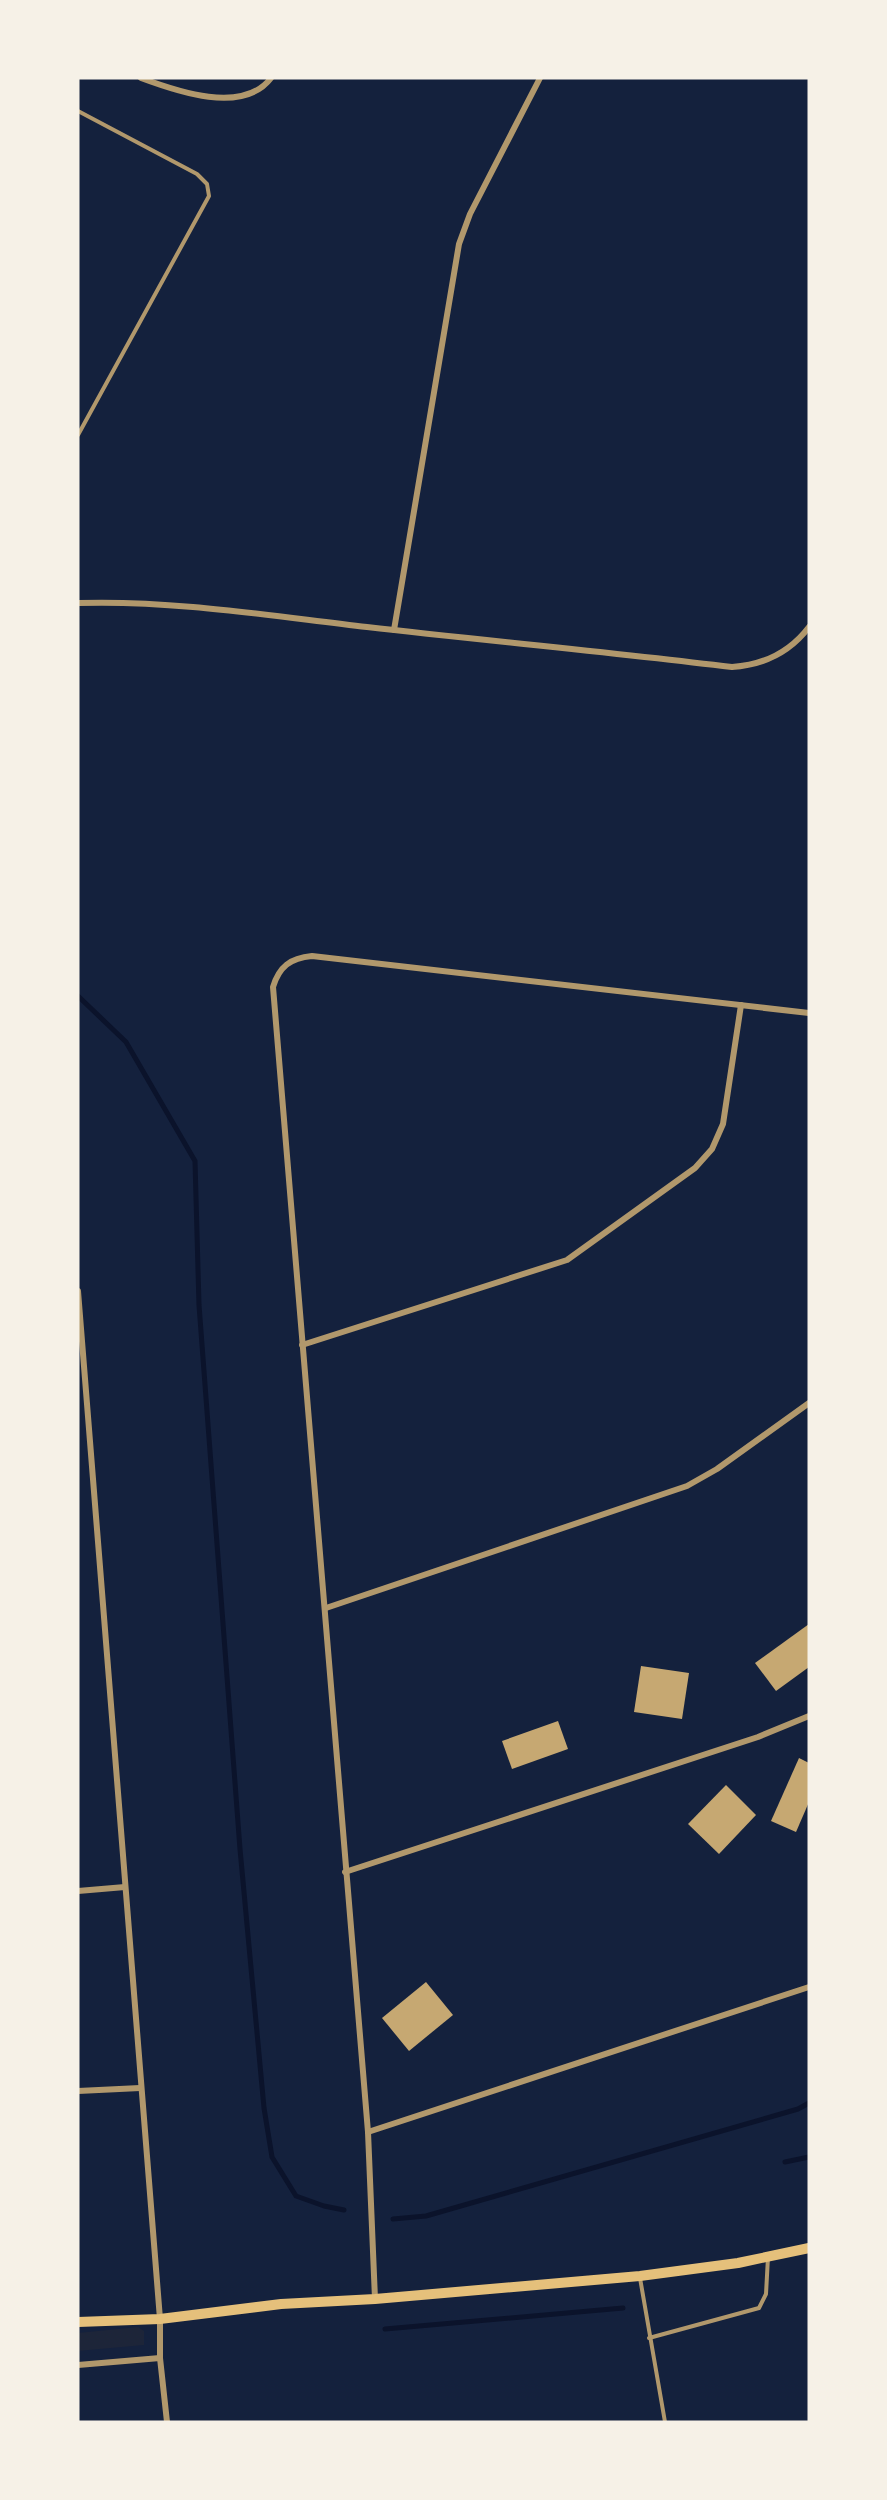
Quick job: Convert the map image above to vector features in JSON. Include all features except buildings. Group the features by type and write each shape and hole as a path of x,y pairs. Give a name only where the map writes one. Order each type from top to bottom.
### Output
{"main road":[{"path":"78,2322 160,2319 281,2304 375,2299 640,2276 768,2257 809,2248"}],"street":[{"path":"141,78 202,97 226,97 256,91 271,78"},
{"path":"394,630 459,244 470,214 540,78"},
{"path":"78,603 200,607 394,630 572,647 732,668 746,666 780,654 800,638 809,627"},
{"path":"375,2299 368,2132 273,987 280,970 286,963 312,956 809,1013"},
{"path":"302,1345 567,1260 695,1168 712,1149 723,1124 741,1005"},
{"path":"78,1292 160,2319 160,2358 167,2422"},
{"path":"326,1608 687,1486 717,1469 809,1402"},
{"path":"345,1872 747,1741 809,1716"},
{"path":"78,1891 125,1887"},
{"path":"368,2132 809,1987"},
{"path":"78,2091 140,2088"},
{"path":"78,2365 160,2358"}],"lane":[{"path":"78,111 197,174 207,184 209,196 78,435"},
{"path":"649,2338 759,2308 766,2294 768,2257"},
{"path":"640,2276 665,2422"}],"shaded area":[{"path":"138,2327 144,2331 144,2345 78,2351 78,2333"}],"waterway":[{"path":"78,996 126,1042 195,1161 199,1305 240,1849 264,2108 272,2157 296,2196 344,2210"},
{"path":"393,2219 426,2216 798,2109 809,2103"},
{"path":"785,2162 809,2157"},
{"path":"385,2329 623,2308"}]}
